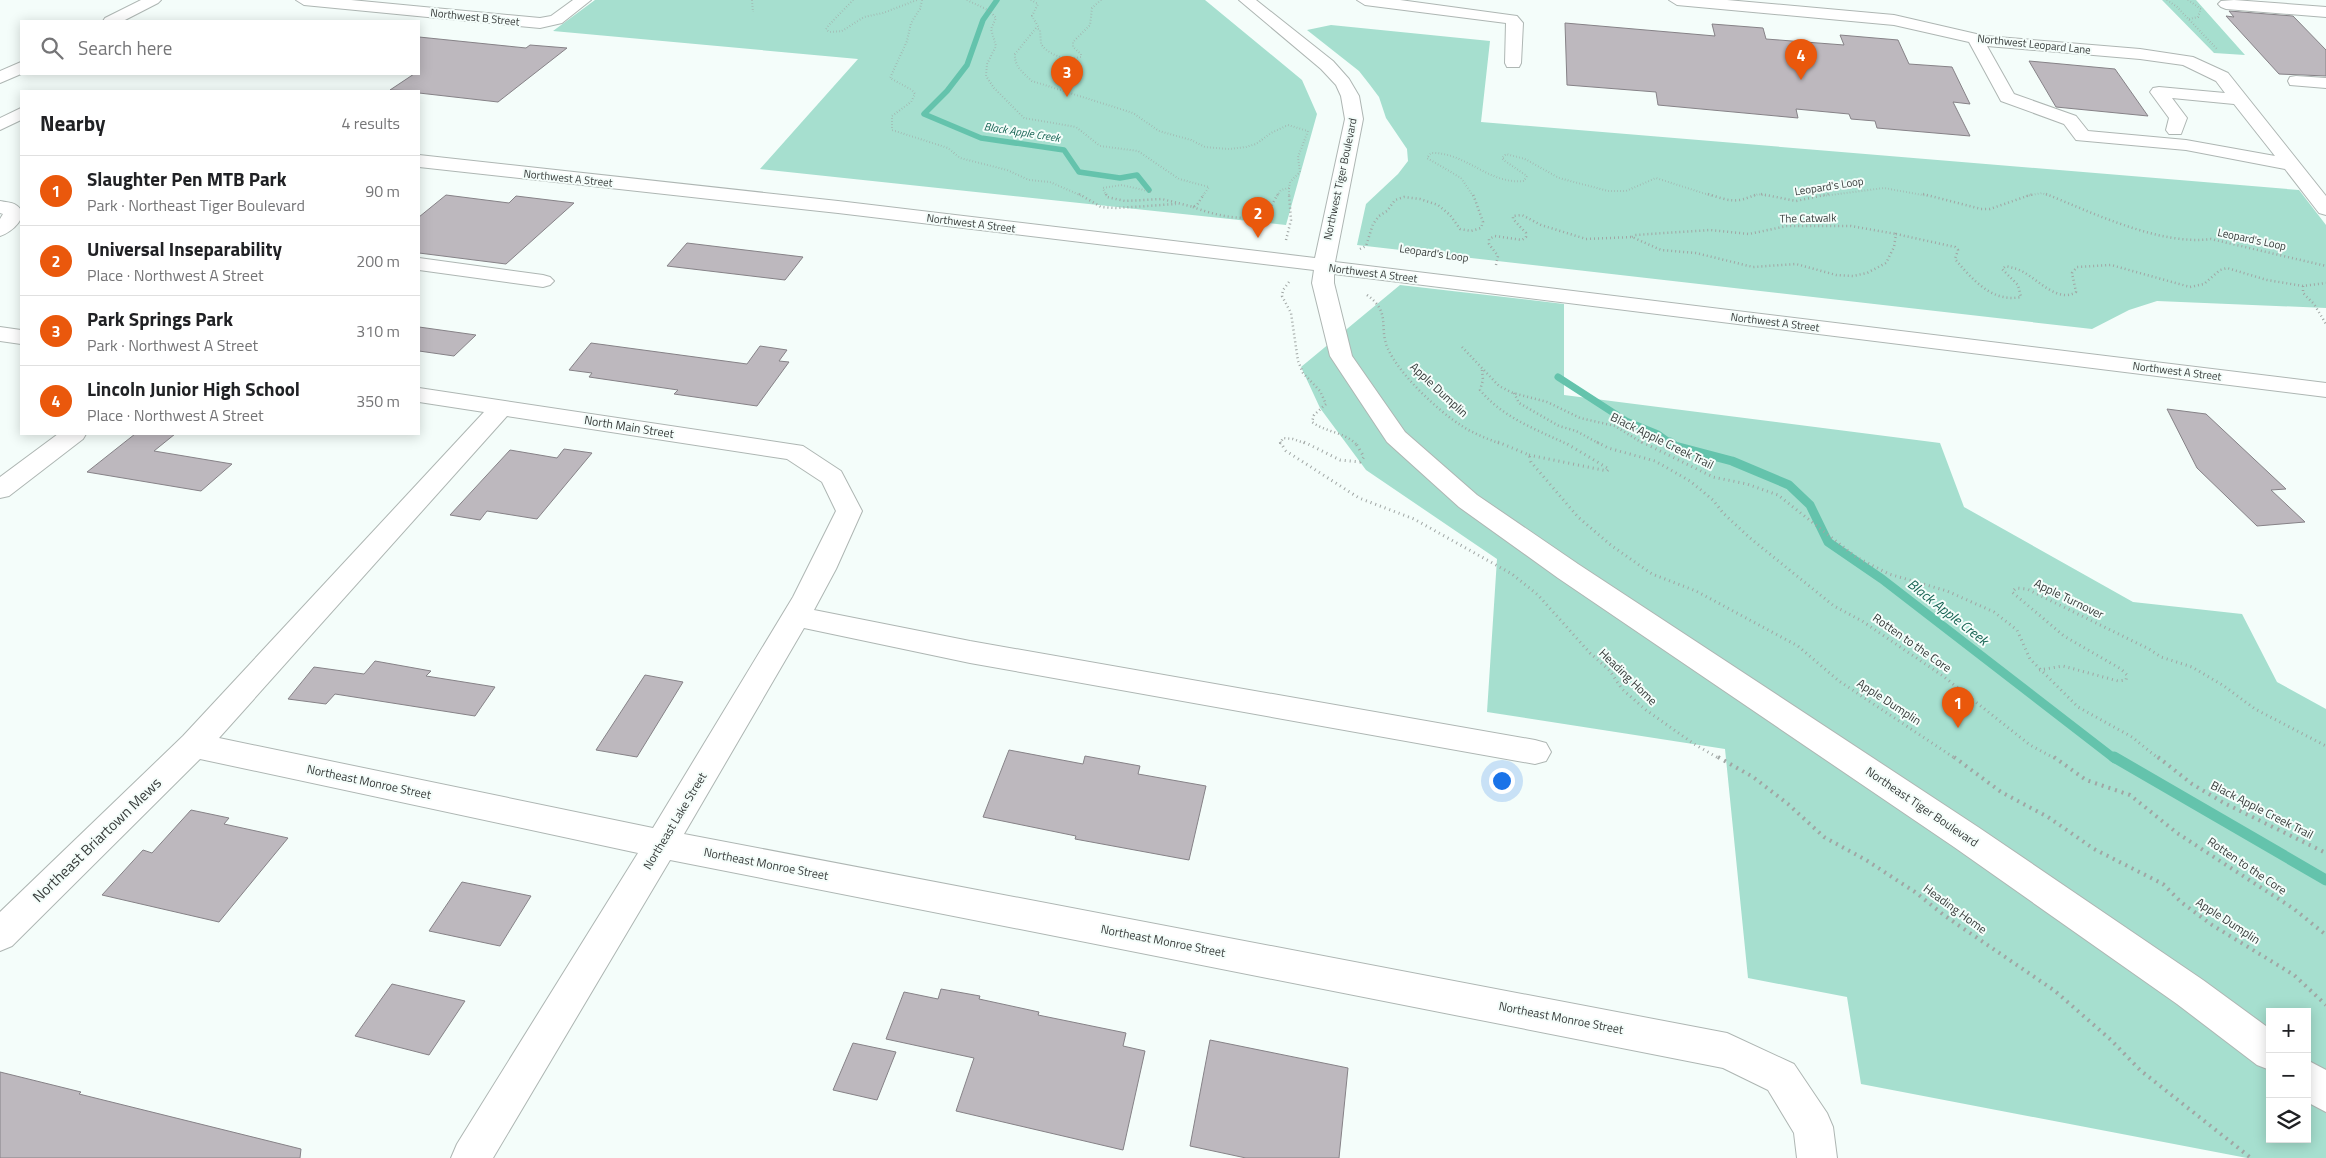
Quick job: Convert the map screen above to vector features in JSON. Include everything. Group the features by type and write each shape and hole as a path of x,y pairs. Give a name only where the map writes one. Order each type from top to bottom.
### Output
{"street":[{"path":"113,20 153,0"},
{"name":"Northwest B Street","path":"304,0 540,23 556,20 583,0"},
{"name":"Northwest Tiger Boulevard","path":"1247,0 1327,65 1343,83 1350,96 1354,119 1322,266 1325,298 1341,356 1396,437 1468,501 1568,571"},
{"path":"1365,0 1511,19 1515,23 1513,63"},
{"name":"Northwest Leopard Lane","path":"1677,0 1901,15 1975,38 2024,46 2140,54 2187,61 2222,77 2326,209"},
{"path":"2226,4 2326,12"},
{"path":"1975,38 2007,97 2070,120 2082,136 2186,146 2291,165"},
{"path":"0,78 20,68"},
{"path":"2296,81 2326,83"},
{"path":"2175,130 2178,118 2159,92 2238,99"},
{"path":"0,111 20,113"},
{"path":"0,125 20,114"},
{"name":"Northwest A Street","path":"420,162 838,207 2326,390"},
{"path":"0,207 9,209 13,214 0,230"},
{"path":"420,264 543,281"},
{"path":"0,334 20,337"},
{"name":"North Main Street","path":"420,396 794,452 832,477"},
{"path":"194,745 501,408"},
{"path":"0,490 73,435"},
{"name":"Northeast Lake Street","path":"471,1158 662,844 831,554 849,511 832,477"},
{"name":"Northeast Tiger Boulevard","path":"1568,571 1966,837 2190,992 2266,1049"},
{"path":"795,616 970,652 1535,752"},
{"name":"Northeast Monroe Street","path":"194,745 662,844 1727,1051 1781,1077 1813,1127 1817,1158"},
{"name":"Northeast Briartown Mews","path":"0,935 194,745"},
{"path":"2311,1083 2326,1094"}],"path":[{"path":"752,0 753,12"},
{"path":"853,0 844,10 837,13 826,29 829,32 842,31 864,17 883,13 917,0"},
{"path":"922,0 911,22 907,41 896,60 890,78 912,90 915,94 911,102 892,116 892,130 900,135 940,146 958,154 960,158 1007,170 1029,180 1050,182 1070,189 1101,207 1118,208 1180,204"},
{"path":"967,0 993,12 997,16 997,22 991,29 996,46 985,69 986,76 994,88 1018,113 1034,121 1053,122 1076,128 1088,134 1100,146 1138,151 1179,179 1208,187 1197,205 1193,207"},
{"path":"1032,0 1038,4 1032,16 1039,28 1040,41 1046,50 1064,59 1081,57 1081,54 1073,48 1073,42 1090,25 1088,15 1093,6 1101,0"},
{"path":"2188,0 2201,9 2198,18 2188,19"},
{"path":"1039,28 1036,28 1020,42 1014,54 1015,63 1020,71 1032,81 1133,113 1159,131 1205,146 1230,149 1256,144 1271,133 1288,125 1306,130 1308,132 1301,151 1296,157 1296,163 1300,172 1290,182 1288,188 1291,220 1286,240 1292,243"},
{"name":"Leopard's Loop","path":"1363,248 1373,224 1379,216 1387,211 1395,200 1404,197 1420,199 1438,205 1450,215 1460,229 1471,232 1481,228 1483,220 1468,182 1458,174 1427,158 1430,153 1438,152 1450,153 1500,179 1512,183 1524,182 1527,176 1524,172 1504,162 1502,157 1506,154 1523,157 1555,177 1605,190 1629,192 1649,179 1656,178 1732,202 1740,202 1758,194 1796,201 1842,192 1884,188 1908,191 1981,209 1990,209 2024,196 2042,193 2115,222 2187,241 2211,240 2230,243 2326,266"},
{"path":"1153,192 1120,185 1103,188 1107,197 1116,201 1162,199 1208,213 1237,217 1255,217 1266,213 1282,190 1288,188"},
{"path":"1492,268 1499,259 1488,244 1489,239 1495,236 1522,240 1526,237 1526,233 1512,220 1513,216 1522,215 1541,225 1586,239 1632,237 1661,250 1696,253 1753,267 1790,264 1836,275 1853,276 1867,273 1886,263 1894,246 1896,234 1955,247 1958,250 1955,259 1972,278 1992,293 2008,299 2022,297 2018,285 2002,269 2006,266 2022,269 2047,289 2065,296 2076,292 2072,273 2077,267 2090,265 2122,267 2190,287 2204,284 2220,270 2227,268 2267,280 2304,286 2326,282"},
{"name":"The Catwalk","path":"1632,237 1635,235 1710,230 1749,234 1787,226 1851,226 1896,234"},
{"path":"1356,250 1363,248 1372,250"},
{"name":"Heading Home","path":"1295,281 1289,282 1282,292 1282,297 1291,311 1296,340 1295,356 1303,372 1316,386 1326,404 1324,408 1314,415 1312,422 1319,427 1334,431 1350,439 1362,450 1364,457 1363,460 1356,463 1340,460 1294,439 1283,438 1279,442 1286,451 1359,498 1414,520 1512,574 1538,595 1590,653 1610,671 1622,689 1646,710 1694,744 1753,777 1788,804 1824,837 1866,860 1915,892 1945,916 2055,991 2111,1040 2140,1070 2251,1158"},
{"path":"2304,286 2303,293 2314,304 2326,324"},
{"name":"Apple Dumplin","path":"1360,292 1376,301 1381,309 1386,324 1388,348 1403,371 1445,413 1463,426 1528,454 1590,469 1607,471 1609,469 1578,449 1509,415 1484,396 1480,390 1483,380 1482,370"},
{"name":"Black Apple Creek Trail","path":"1462,347 1482,370 1500,386 1547,402 1580,418 1615,426 1642,443 1713,477 1747,484 1778,495 1856,557 1890,574 1947,590 1994,612 2017,630 2030,658 2039,670 2078,707 2132,737 2192,784 2224,803 2326,853"},
{"name":"Rotten to the Core","path":"1513,392 1519,403 1559,426 1576,431 1608,448 1655,461 1690,481 1714,500 1723,513 1750,538 1834,606 1862,621 1943,676 2030,745 2063,762 2086,780 2130,795 2177,833 2294,909 2326,935"},
{"name":"Apple Dumplin","path":"1528,454 1531,462 1557,490 1578,517 1612,546 1652,574 1696,591 1798,646 1811,655 1839,681 1947,752 2001,792 2048,817 2094,849 2163,884 2181,902 2212,925 2294,975 2326,1005"},
{"name":"Apple Turnover","path":"2039,670 2062,666 2100,678 2120,681 2126,680 2127,675 2121,669 2064,636 2038,616 2012,592 2016,588 2027,589 2149,649 2161,657 2192,667 2199,674 2224,686 2255,709 2326,746"}],"green space":[{"path":"595,0 1205,0 1302,80 1317,114 1286,225 760,169 858,59 553,31"},
{"path":"2162,0 2196,0 2245,55 2214,53"},
{"path":"1331,25 1490,41 1481,122 2299,190 2326,225 2326,308 2157,301 2129,310 2092,329 1357,245 1366,204 1398,174 1408,161 1407,149 1386,118 1379,97 1359,71 1307,30"},
{"path":"1400,285 1564,304 1564,395 1940,443 1964,507 2133,602 2242,614 2277,682 2326,709 2326,1158 2247,1158 1861,1084 1847,997 1748,978 1725,749 1487,712 1497,559 1366,470 1320,408 1301,367"}],"building":[{"path":"2229,11 2293,16 2326,50 2326,76 2279,74 2226,16 2234,17"},
{"path":"1565,23 1715,36 1712,24 1763,28 1766,39 1844,45 1840,35 1898,40 1909,64 1952,67 1970,104 1953,102 1970,136 1877,128 1875,121 1851,119 1849,114 1796,109 1798,118 1658,105 1656,92 1567,85"},
{"path":"420,37 526,48 530,45 567,48 498,102 420,93 420,90 390,90 412,75 420,75"},
{"path":"2029,61 2115,69 2148,116 2056,107"},
{"path":"446,195 509,203 516,196 574,203 506,264 420,253 420,216"},
{"path":"687,243 803,257 785,280 667,266"},
{"path":"420,327 476,335 454,356 420,351"},
{"path":"591,343 747,364 760,346 787,350 779,361 789,362 757,406 674,394 678,390 589,377 592,373 569,370"},
{"path":"2167,409 2206,414 2286,489 2271,490 2305,522 2257,526 2197,468"},
{"path":"134,435 174,435 154,451 232,464 201,491 87,472"},
{"path":"564,449 592,453 537,519 487,511 480,520 450,515 510,450 557,458"},
{"path":"375,661 431,671 426,676 495,687 475,716 335,694 326,704 288,699 314,667 364,674"},
{"path":"645,675 683,682 637,757 596,750"},
{"path":"1009,750 1083,764 1085,756 1140,766 1138,774 1206,786 1189,860 1075,839 1076,836 983,817"},
{"path":"191,810 229,818 224,824 288,838 219,922 102,895 143,850 152,853"},
{"path":"462,882 531,896 500,946 429,931"},
{"path":"392,984 465,1001 429,1055 355,1036"},
{"path":"941,989 980,996 979,999 1039,1012 1038,1015 1126,1033 1123,1046 1145,1051 1123,1150 956,1111 974,1058 886,1039 904,992 938,999"},
{"path":"1210,1040 1348,1068 1339,1158 1246,1158 1190,1146"},
{"path":"853,1043 896,1052 877,1100 833,1090"},
{"path":"0,1072 81,1092 79,1094 301,1149 300,1158 0,1158"}],"waterway":[{"name":"Black Apple Creek","path":"997,0 983,20 967,65 947,91 924,114 981,138 1064,150 1079,172 1120,178 1137,175 1149,190"},
{"name":"Black Apple Creek","path":"1558,377 1626,421 1658,434 1672,444"},
{"name":"Black Apple Creek","path":"1670,442 1675,446 1732,461 1789,485 1810,505 1828,542 1882,579 2115,759"},
{"name":"Black Apple Creek","path":"2114,757 2326,880"}],"place":[{"name":"Lincoln Junior High School","path":"1801,80"},
{"name":"Park Springs Park","path":"1067,97"},
{"name":"Universal Inseparability","path":"1258,238"},
{"name":"Slaughter Pen MTB Park","path":"1958,728"}]}
